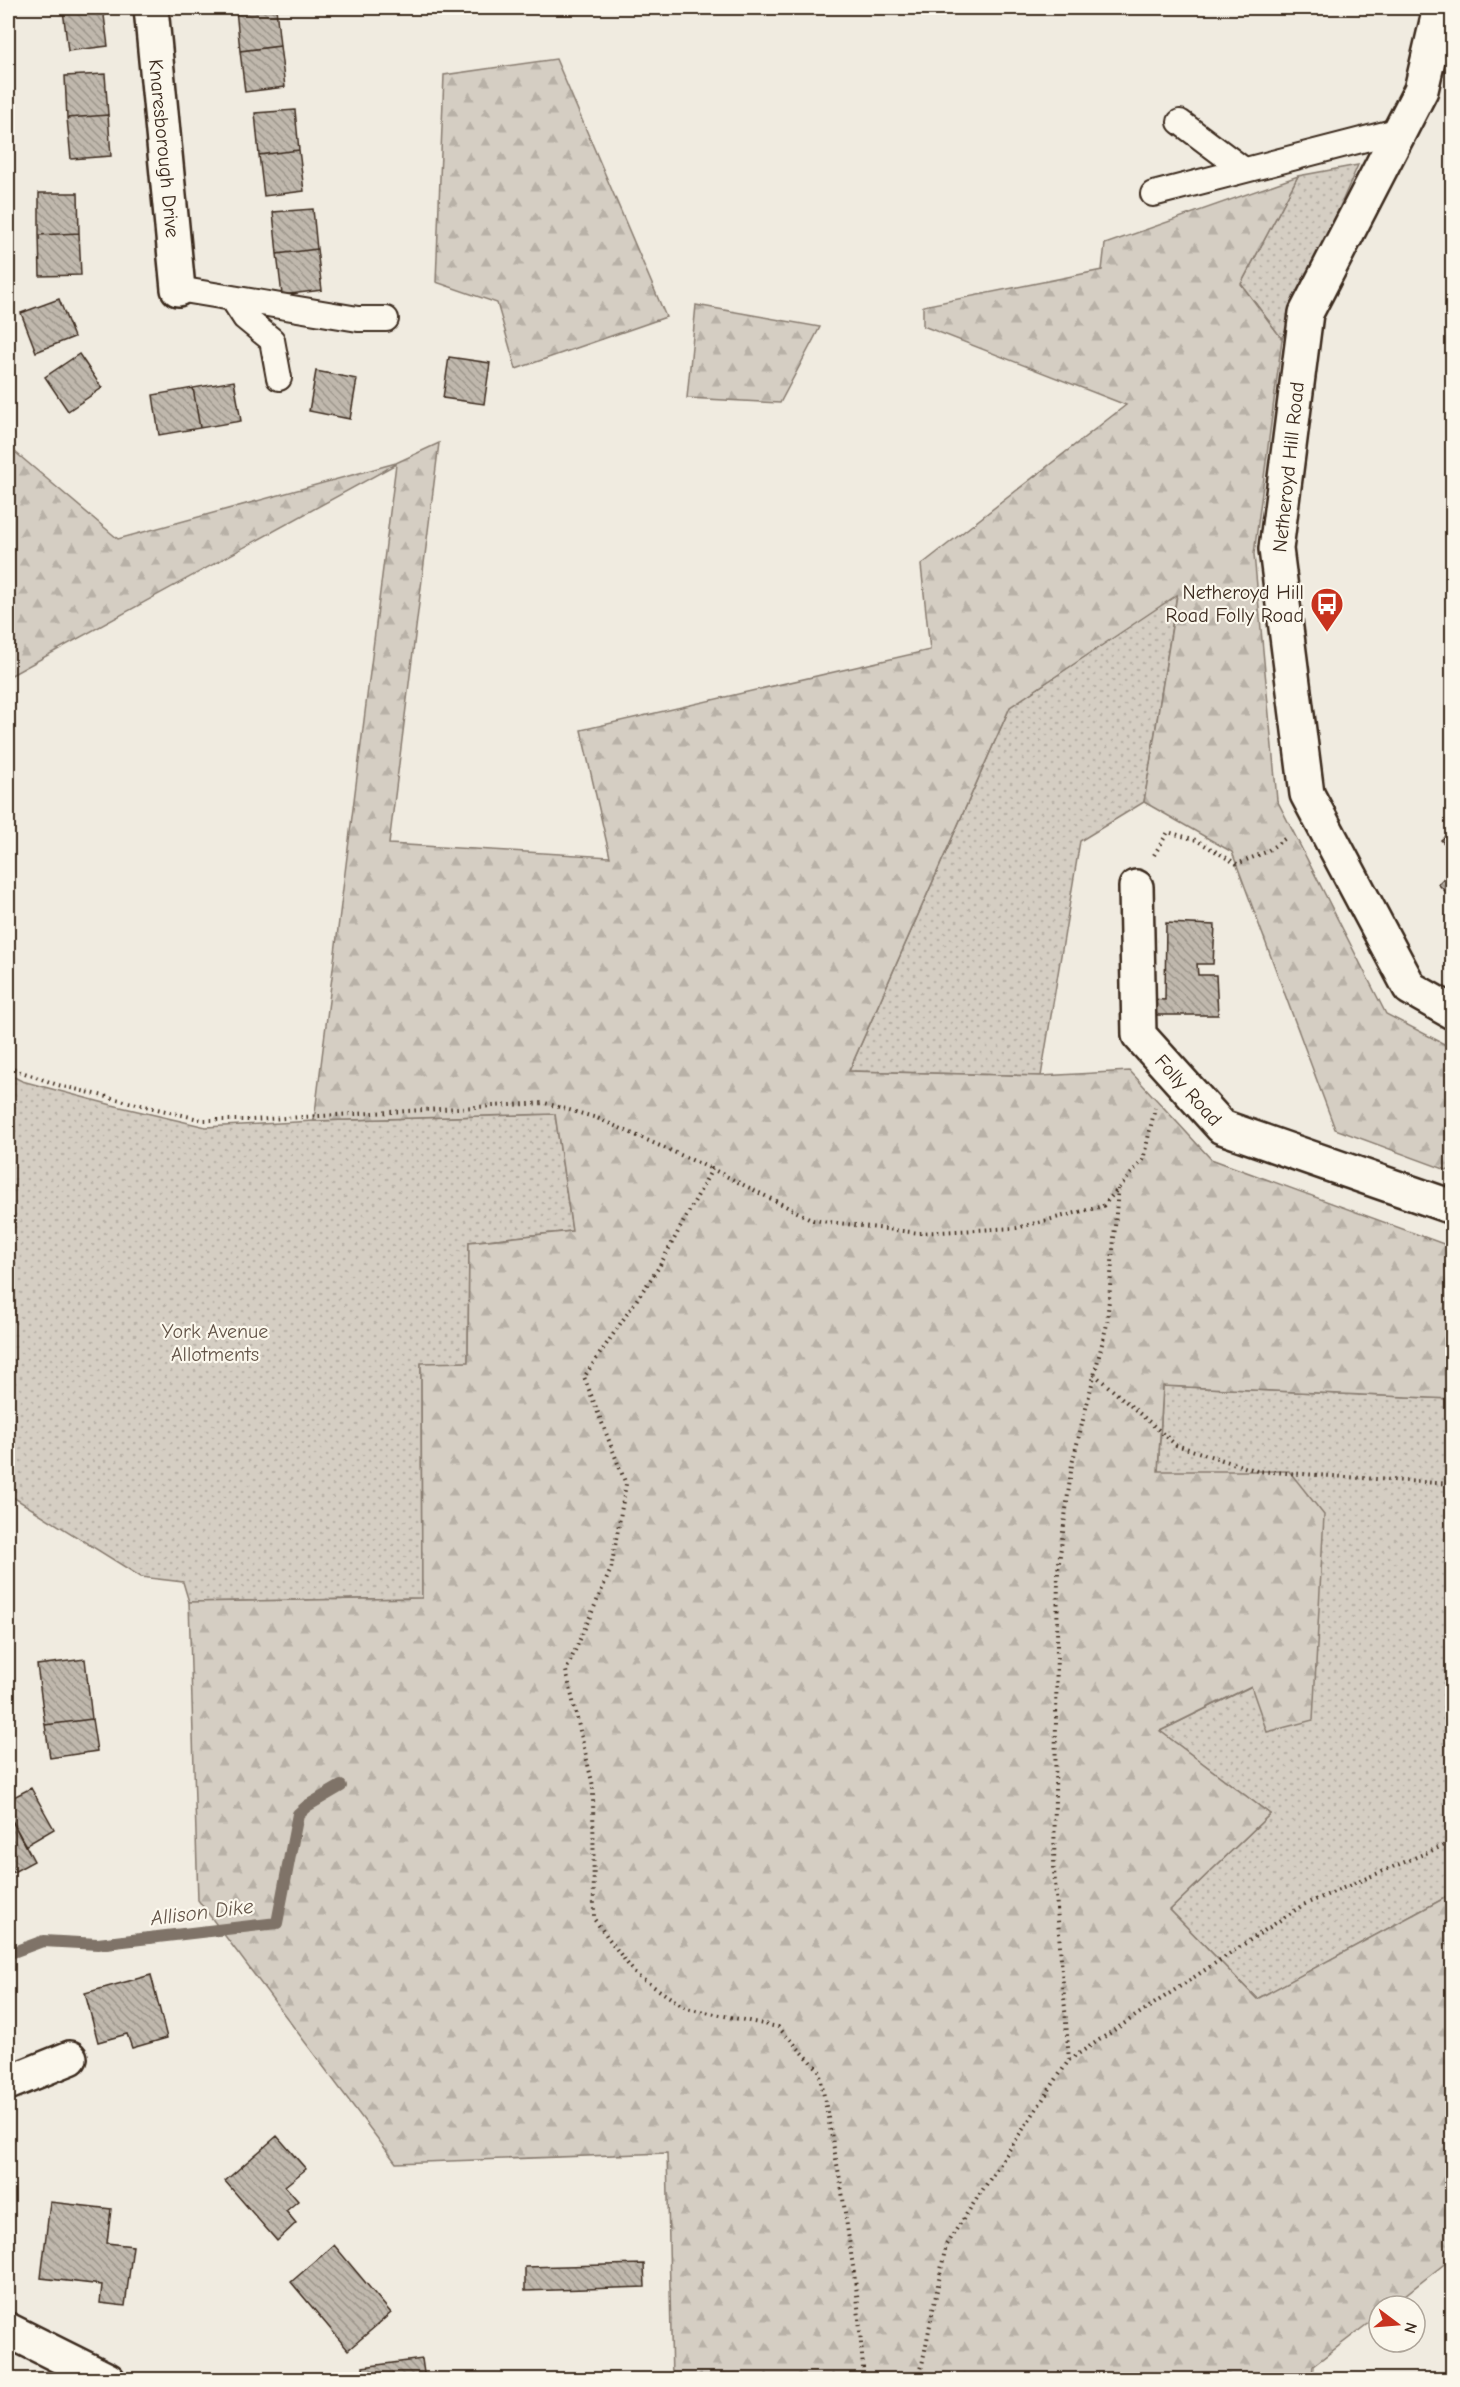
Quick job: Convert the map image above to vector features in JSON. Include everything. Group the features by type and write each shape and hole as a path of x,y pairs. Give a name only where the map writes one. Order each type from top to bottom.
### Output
{"street":[{"name":"Knaresborough Drive","path":"151,8 178,289"},
{"name":"Netheroyd Hill Road","path":"1440,8 1421,90 1306,314 1276,549 1307,794 1410,988 1452,1012"},
{"name":"Folly Road","path":"1136,887 1139,1035 1222,1126 1452,1207"},
{"path":"8,2083 70,2058"},
{"path":"8,2330 108,2379"}],"lane":[{"path":"1180,122 1244,170"},
{"path":"1152,194 1400,130"},
{"path":"178,289 358,319 386,320"},
{"path":"232,298 245,318 272,340 279,378"}],"path":[{"path":"1136,887 1168,832 1197,840 1237,864 1266,852 1318,816"},
{"path":"8,1067 58,1085 203,1120 252,1120 545,1103 597,1118 712,1170 813,1220 919,1233 1016,1228 1103,1206 1143,1160 1166,1065"},
{"path":"712,1170 659,1267 584,1377 627,1484 611,1569 566,1671 593,1786 594,1919 636,1976 686,2008 778,2027 819,2070 845,2207 857,2294 864,2379"},
{"path":"1069,2060 1054,1870 1058,1569 1072,1464 1107,1324 1118,1189"},
{"path":"1094,1374 1176,1445 1257,1471 1452,1484"},
{"path":"919,2379 946,2245 1069,2060 1303,1905 1452,1842"}],"green space":[{"path":"556,59 666,317 516,369 497,303 436,282 444,75"},
{"path":"1358,165 1282,339 1241,284 1298,176"},
{"path":"1298,176 1241,284 1282,339 1254,554 1277,800 1386,1014 1452,1048 1452,1172 1335,1129 1232,852 1144,802 1177,595 1010,707 849,1071 1041,1076 1130,1071 1211,1159 1452,1247 1452,1399 1163,1386 1158,1471 1289,1471 1324,1515 1313,1720 1267,1732 1251,1686 1160,1731 1270,1814 1170,1910 1257,1999 1452,1894 1452,2258 1406,2294 1367,2294 1367,2324 1313,2366 1312,2379 672,2379 667,2153 396,2163 198,1900 189,1602 422,1598 421,1363 468,1362 469,1242 572,1231 555,1114 314,1121 396,464 8,677 8,446 118,539 396,463 439,443 389,844 610,857 581,730 930,650 921,565 1126,405 923,326 923,306 1102,270 1105,244"},
{"path":"696,305 820,327 780,403 687,398"},
{"path":"1177,594 1144,802 1080,841 1041,1076 849,1071 1010,707"},
{"name":"York Avenue Allotments","path":"8,1074 22,1081 206,1127 314,1121 555,1114 572,1231 469,1242 468,1362 421,1364 422,1598 189,1602 183,1582 141,1577 8,1494"},
{"path":"1163,1386 1452,1399 1452,1894 1257,1999 1170,1910 1270,1814 1160,1731 1252,1686 1313,1720 1158,1472"}],"building":[{"path":"103,8 108,46 68,51 63,10"},
{"path":"276,8 280,46 240,51 236,9"},
{"path":"280,46 285,87 245,92 240,51"},
{"path":"105,74 108,115 67,118 65,76"},
{"path":"295,110 299,150 259,155 255,113"},
{"path":"108,115 111,156 71,159 67,118"},
{"path":"299,150 304,191 264,196 259,155"},
{"path":"39,193 78,193 79,233 39,235"},
{"path":"313,209 317,249 277,254 273,212"},
{"path":"79,233 81,275 40,276 39,235"},
{"path":"317,249 322,290 282,295 277,254"},
{"path":"59,299 74,337 36,352 21,313"},
{"path":"79,354 102,388 68,411 45,377"},
{"path":"449,357 490,363 484,404 443,398"},
{"path":"316,371 357,379 350,419 309,411"},
{"path":"234,381 241,421 200,428 193,388"},
{"path":"193,388 200,428 159,435 153,395"},
{"path":"1452,830 1452,851 1441,840"},
{"path":"1452,870 1452,898 1438,884"},
{"path":"1166,923 1215,925 1213,964 1197,964 1198,975 1216,975 1218,1015 1151,1015 1152,999 1165,1000"},
{"path":"85,1659 92,1719 45,1725 37,1665"},
{"path":"92,1719 97,1751 50,1758 45,1725"},
{"path":"31,1788 54,1829 25,1846 8,1813 8,1800"},
{"path":"8,1813 34,1861 8,1875"},
{"path":"151,1975 167,2038 132,2048 127,2034 98,2042 85,1993"},
{"path":"277,2136 306,2169 285,2186 298,2201 286,2211 296,2223 277,2241 225,2181"},
{"path":"50,2202 111,2209 107,2243 133,2246 125,2306 100,2303 102,2285 41,2278"},
{"path":"334,2245 391,2313 348,2350 291,2282"},
{"path":"644,2264 645,2287 525,2291 525,2267"},
{"path":"422,2359 425,2380 364,2380 363,2367"}],"waterway":[{"name":"Allison Dike","path":"8,1954 43,1941 98,1944 277,1923 298,1814 341,1786"}],"place":[{"name":"Netheroyd Hill Road Folly Road","path":"1327,633"}]}
